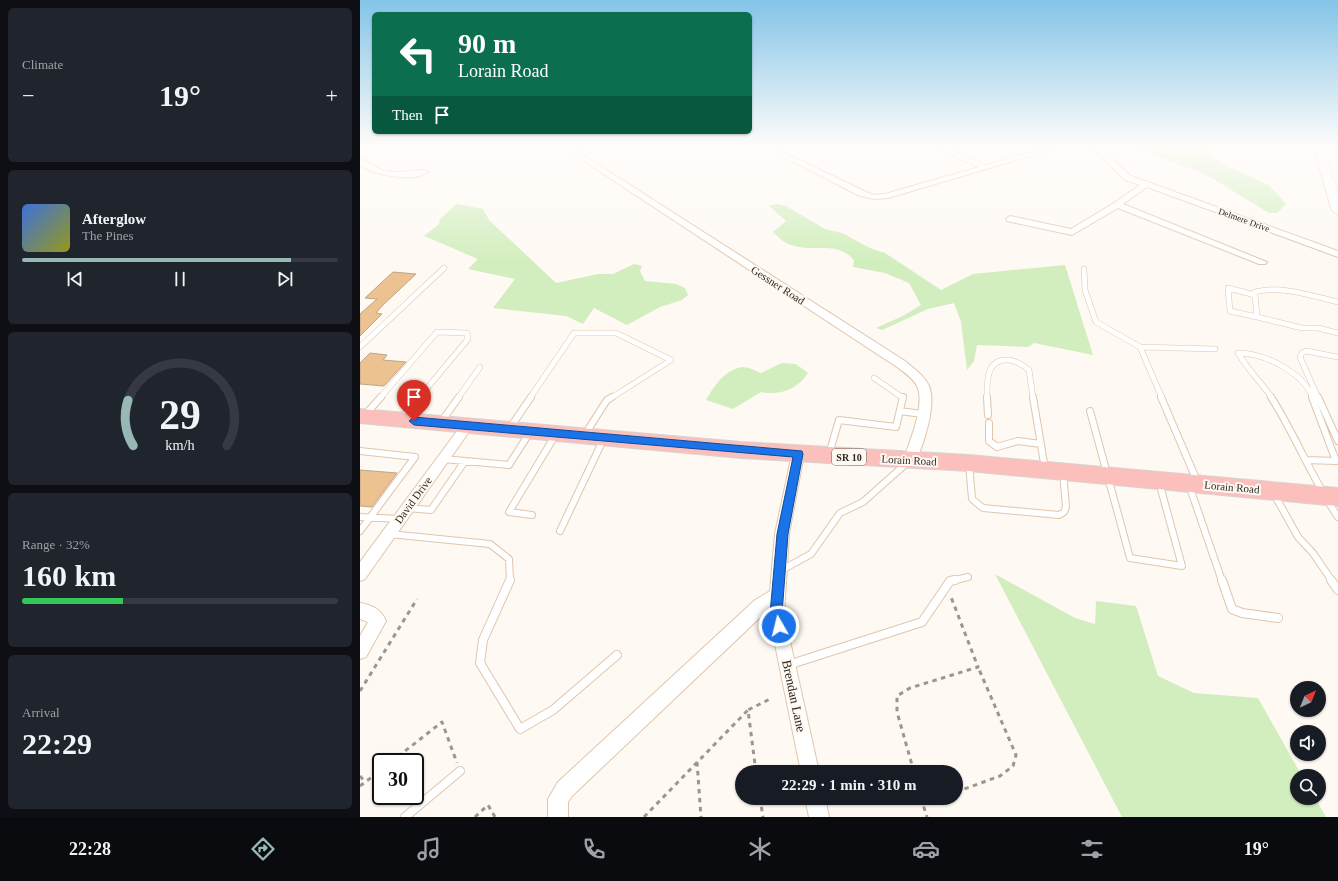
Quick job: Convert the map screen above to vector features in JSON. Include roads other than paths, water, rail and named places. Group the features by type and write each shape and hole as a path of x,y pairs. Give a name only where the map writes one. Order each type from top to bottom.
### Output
{"main road":[{"path":"1330,184 1338,211"},
{"name":"Lorain Road","path":"362,417 798,454 969,463 1054,470 1331,497"}],"street":[{"name":"Gessner Road","path":"623,184 901,364 919,380 924,388 925,405 909,461"},
{"path":"843,184 863,194 874,197 885,196 926,184"},
{"path":"1010,219 1072,232 1117,205 1145,185"},
{"name":"Delmere Drive","path":"1145,185 1338,254"},
{"path":"1117,205 1262,262"},
{"name":"David Drive","path":"360,574 467,426"},
{"name":"Brendan Lane","path":"798,454 782,534 776,614 809,765"},
{"path":"558,817 558,799 565,789 761,606 777,595"},
{"path":"360,611 370,613 375,616 378,621 360,651"},
{"path":"816,805 819,817"}],"lane":[{"path":"360,347 444,268"},
{"path":"1084,269 1085,290 1096,322 1140,347 1215,349"},
{"path":"1254,295 1228,288 1230,311 1302,328 1318,328 1338,333"},
{"path":"1257,318 1254,295 1255,292 1260,290 1273,290 1338,302"},
{"path":"362,417 437,332 467,333 468,338 400,420"},
{"path":"509,430 574,333 616,333 671,360 607,400 584,437"},
{"path":"1140,347 1193,484 1232,609 1242,613 1278,618"},
{"path":"1338,357 1306,351 1302,353 1300,357 1338,441"},
{"path":"1306,460 1336,461 1310,390 1291,372 1273,361 1252,353 1238,353 1249,371 1264,386 1289,425 1306,460 1331,497 1338,517"},
{"path":"969,463 972,499 983,508 1059,515 1064,512 1066,507 1054,470 1041,444 1029,370 1024,365 1012,360 998,359 992,363 988,372 988,415"},
{"path":"440,424 480,367"},
{"path":"829,456 839,420 896,427 903,397 874,378"},
{"path":"900,411 922,414"},
{"path":"1090,411 1106,476 1130,558 1182,566 1159,481"},
{"path":"989,423 989,441 998,446 1007,446 1013,442 1019,441 1041,444"},
{"path":"443,459 509,466 530,432"},
{"path":"532,515 509,512 556,434"},
{"path":"560,531 604,438"},
{"path":"360,451 415,457 360,531"},
{"path":"360,517 370,518 431,510 465,461"},
{"path":"779,571 810,554 840,513 863,502 909,461"},
{"path":"1272,491 1298,537 1313,553 1338,590"},
{"path":"389,534 490,544 509,559 511,578 483,640 480,663 520,729 553,710 617,655"},
{"path":"788,665 922,622 950,581 968,577"},
{"path":"405,817 460,770"}]}
